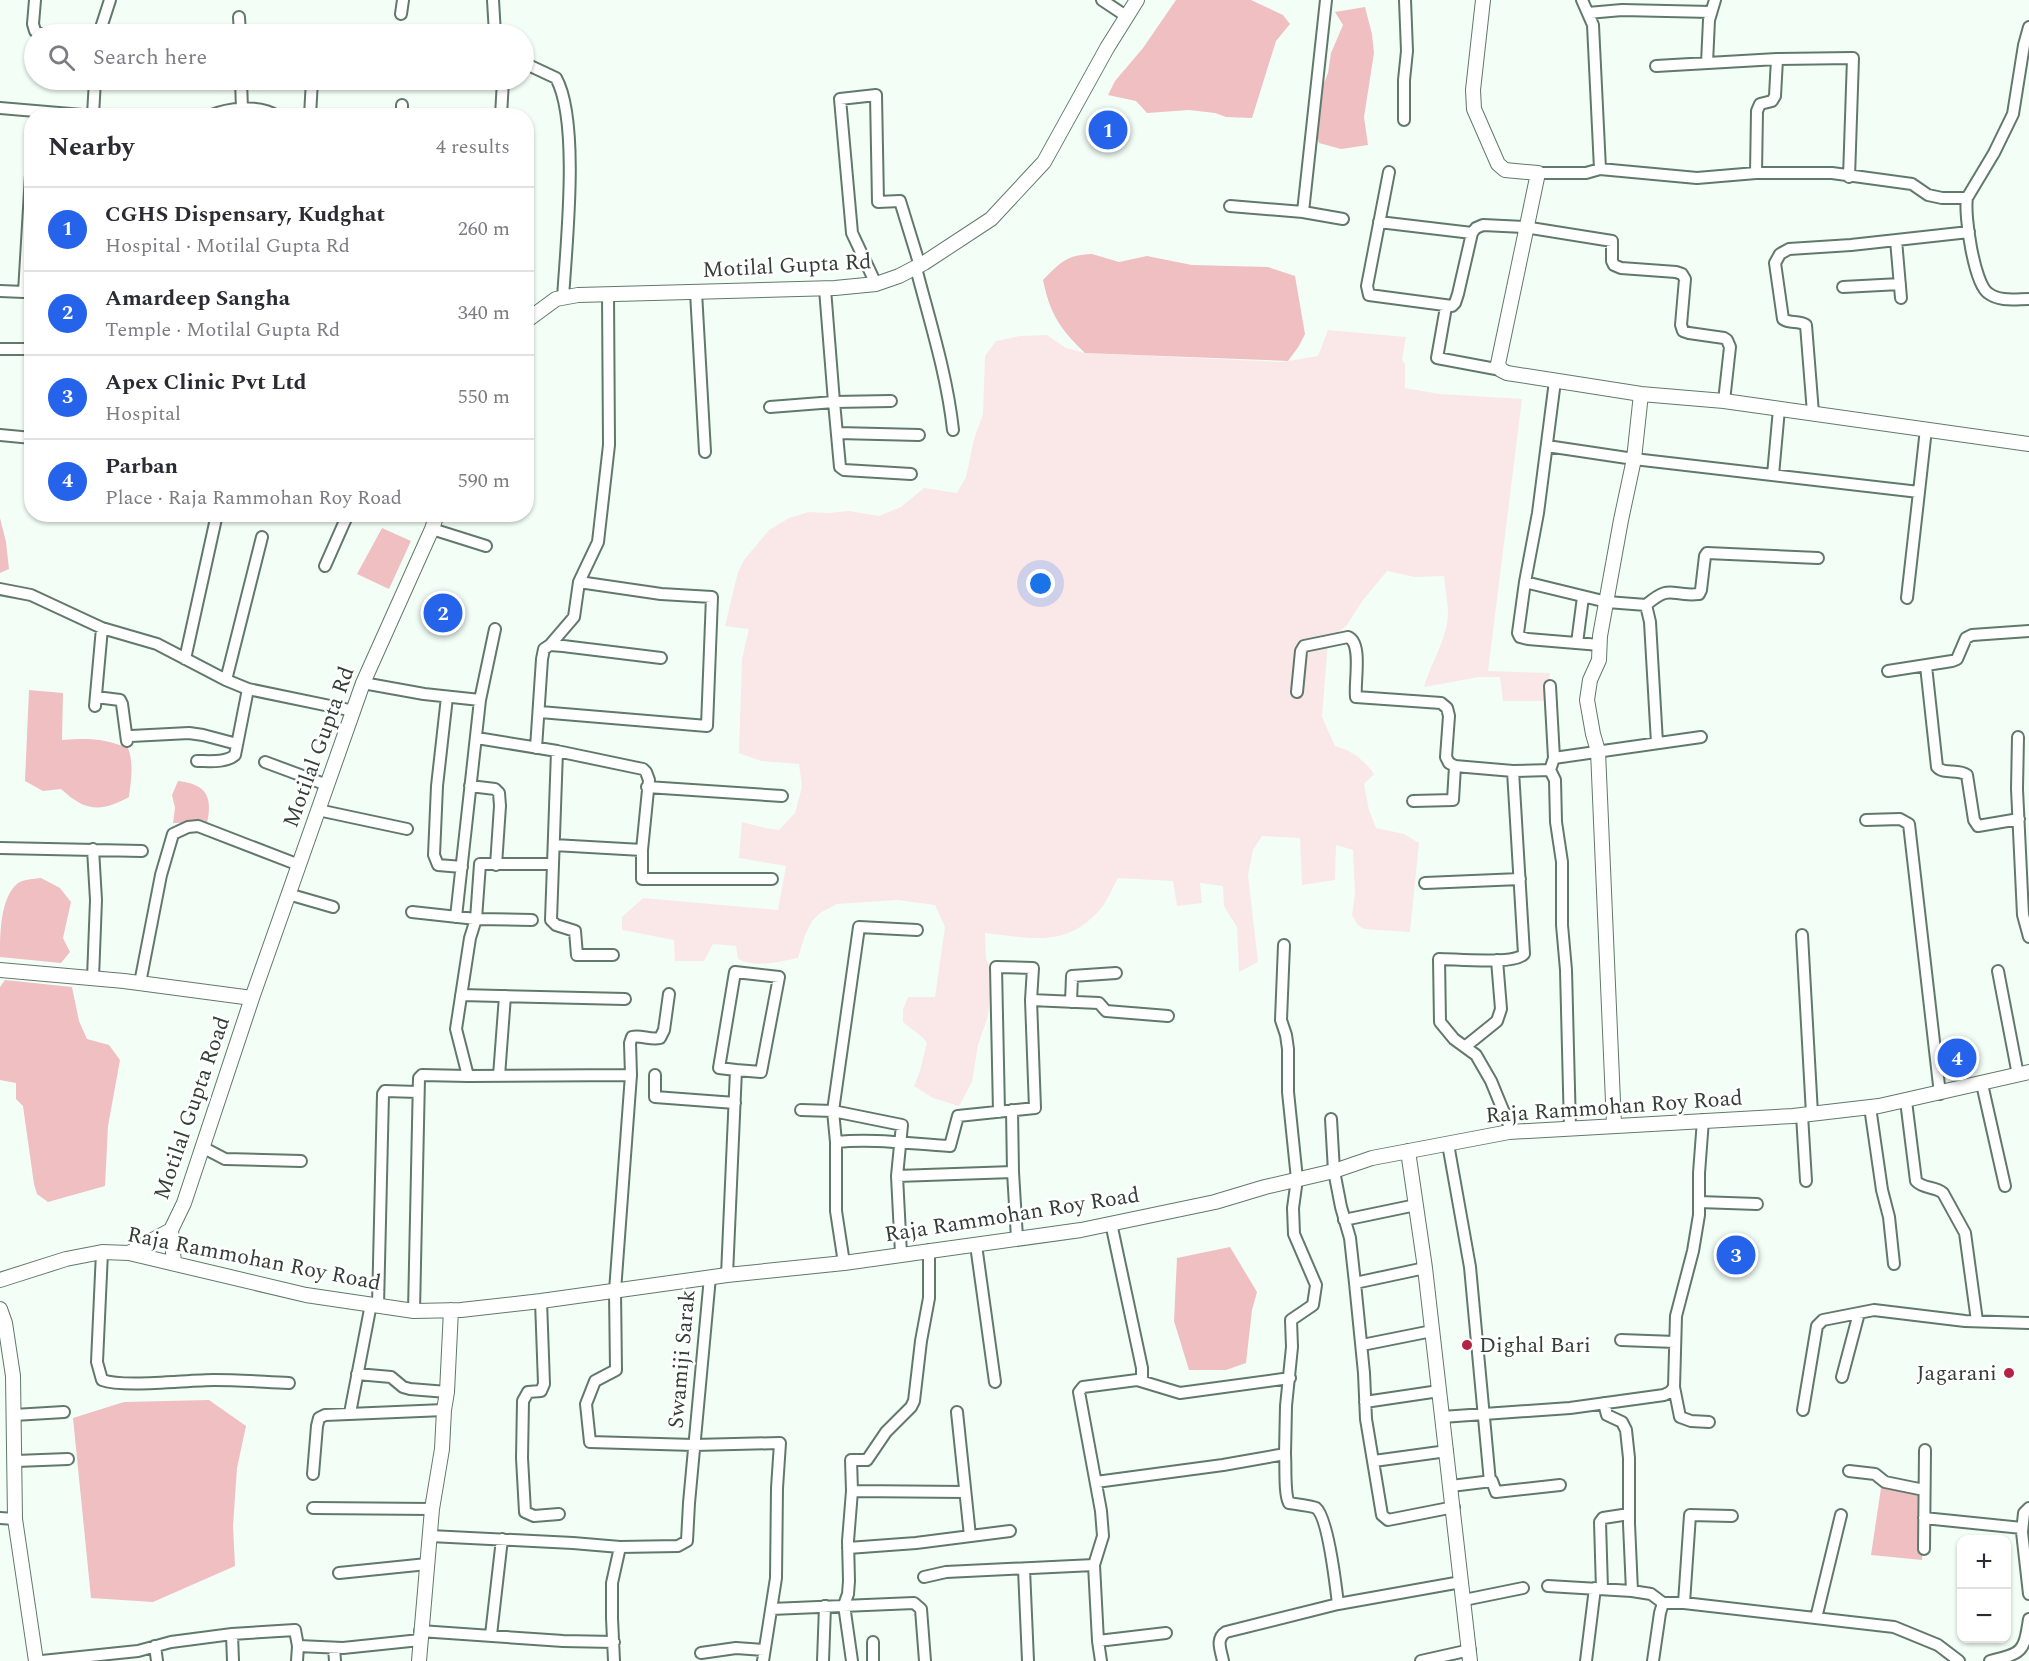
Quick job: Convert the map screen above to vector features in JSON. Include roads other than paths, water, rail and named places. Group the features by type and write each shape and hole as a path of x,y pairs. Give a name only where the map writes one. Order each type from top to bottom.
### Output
{"street":[{"path":"33,24 35,0"},
{"path":"102,24 110,0"},
{"path":"400,14 403,0"},
{"path":"493,0 494,24"},
{"path":"1102,0 1126,15"},
{"name":"Motilal Gupta Rd","path":"534,313 556,299 578,295 825,289 876,284 918,267 991,219 1044,162 1126,15 1137,0"},
{"path":"1303,212 1326,0"},
{"path":"1404,120 1407,51 1405,0"},
{"path":"1483,0 1473,90 1474,109 1498,164 1505,170 1586,173 1600,169 1697,178 1756,172 1832,174 1912,184 1928,195 1942,198 1967,198"},
{"path":"1582,0 1593,25 1600,169"},
{"path":"1707,63 1709,20 1715,0"},
{"path":"1588,13 1644,10 1711,12"},
{"path":"239,17 239,24"},
{"path":"2029,27 2013,114 1994,153 1967,198 1966,204 1976,269 1986,292 2001,300 2029,299"},
{"path":"1656,66 1777,59 1853,58 1850,177"},
{"path":"1756,172 1757,111 1760,104 1772,101 1775,96 1777,59"},
{"path":"534,68 556,78 563,94 568,134 568,194 563,298"},
{"path":"93,108 94,90"},
{"path":"241,90 242,108"},
{"path":"310,108 311,90"},
{"path":"501,108 502,90"},
{"path":"876,284 852,234 840,99 876,95 878,202 900,201 944,371 950,397 953,430"},
{"path":"0,108 24,112"},
{"path":"1389,172 1367,286 1369,295 1452,306 1455,303 1472,233 1483,225 1612,241 1614,265 1682,274 1685,279 1683,331 1724,338 1730,347 1724,401"},
{"path":"1501,370 1498,364 1538,173"},
{"path":"1230,206 1303,212 1343,219"},
{"path":"1379,222 1472,233"},
{"path":"1813,413 1806,325 1802,322 1787,322 1783,319 1775,263 1780,254 1789,249 1969,232"},
{"path":"1896,240 1901,298"},
{"path":"1843,287 1900,284"},
{"path":"825,289 840,468 911,474"},
{"path":"0,291 24,292"},
{"path":"696,292 705,452"},
{"path":"536,748 544,648 550,645 574,617 579,582 598,542 609,445 608,294"},
{"path":"1446,307 1437,358 1507,373 1641,394 1724,401 2029,444"},
{"path":"0,349 24,349"},
{"path":"1555,381 1539,513 1525,582 1518,633 1520,637 1600,645"},
{"path":"1614,1125 1598,751 1587,700 1590,680 1599,660 1621,520 1634,459 1641,394"},
{"path":"770,407 834,402 891,401"},
{"path":"1773,475 1779,409"},
{"path":"1907,598 1926,429"},
{"path":"838,433 919,435"},
{"path":"0,435 24,437"},
{"path":"1547,446 1634,459 1918,492"},
{"path":"185,659 215,522"},
{"path":"325,566 344,522"},
{"name":"Motilal Gupta Rd","path":"252,998 363,683 431,522"},
{"path":"438,522 486,546"},
{"path":"226,680 262,537"},
{"path":"1525,582 1607,602 1646,605 1667,591 1698,594 1701,590 1707,553 1818,558"},
{"path":"540,712 707,726 712,597 660,594 579,582"},
{"path":"0,589 31,595 102,628 157,644 248,689 354,711"},
{"path":"1577,643 1583,597"},
{"path":"1646,605 1650,622 1657,743"},
{"path":"102,628 95,701 120,700 129,738 189,733 237,744"},
{"path":"456,917 480,700 495,628"},
{"path":"1888,671 1957,659 1966,638 1972,635 2029,631"},
{"path":"1297,692 1304,646 1352,638 1355,642 1357,658 1356,697 1441,703 1447,708 1449,716 1446,757 1449,763 1455,766 1513,771 1550,770"},
{"path":"550,645 661,658"},
{"path":"1926,666 1937,767 1943,771 1964,772 1967,775 1974,820 1978,826 2019,819"},
{"path":"363,683 480,700"},
{"path":"1550,686 1554,758 1550,770 1555,780 1557,822 1563,862 1562,925 1566,970 1570,1128"},
{"path":"197,761 232,758 248,689"},
{"path":"447,697 436,786 434,855 438,865 462,867"},
{"path":"1554,758 1701,737"},
{"path":"2018,737 2017,789 2023,915 2029,937"},
{"path":"477,738 643,769 648,776 642,879 772,879"},
{"path":"556,751 552,920 556,925 575,931 577,955 613,955"},
{"path":"265,762 327,785"},
{"path":"1413,801 1453,800 1455,766"},
{"path":"1512,1132 1491,1081 1476,1055 1454,1039 1440,1022 1439,958 1497,960 1518,959 1524,954 1513,771"},
{"path":"470,786 495,789 499,793 496,865"},
{"path":"647,787 782,796"},
{"path":"2017,789 2029,789"},
{"path":"318,810 407,829"},
{"path":"1866,820 1900,819 1909,824 1940,1094"},
{"path":"140,983 161,875 173,834 188,826 198,826 299,865"},
{"path":"554,845 642,850"},
{"path":"0,848 142,851"},
{"path":"93,849 96,900 93,978"},
{"path":"468,1076 456,1029 470,938 476,919 480,864 554,864"},
{"path":"1425,883 1520,879"},
{"path":"288,894 333,907"},
{"path":"412,912 476,919 532,920"},
{"path":"844,1263 836,1212 836,1142 833,1111 859,927 917,930"},
{"path":"1802,935 1807,1115 1806,1180"},
{"path":"1284,945 1281,1020 1288,1049 1288,1092 1297,1179 1293,1208 1294,1234 1316,1286 1312,1305 1291,1320 1292,1347 1286,1406 1285,1496 1289,1503 1315,1507 1322,1515 1332,1557 1338,1604"},
{"path":"1466,1046 1497,1021 1501,1009 1497,960"},
{"path":"836,1142 868,1139 950,1146 958,1116 999,1112 1012,1110 1035,1108 1030,1000 1033,968 996,967 999,1112"},
{"path":"0,970 140,983 252,998"},
{"path":"1998,971 2023,1074"},
{"path":"735,972 779,976 761,1072 736,1070 719,1068 735,972"},
{"path":"1071,1002 1072,976 1116,973"},
{"path":"615,1291 631,1075 630,1043 636,1036 660,1038 664,1030 669,994"},
{"path":"461,995 625,999"},
{"path":"499,1076 505,996"},
{"name":"Motilal Gupta Road","path":"174,1263 171,1230 184,1203 252,998"},
{"path":"1030,1000 1099,1003 1106,1011 1168,1016"},
{"path":"727,1275 736,1070"},
{"name":"Raja Rammohan Roy Road","path":"0,1280 66,1259 102,1252 129,1253 306,1295 414,1311 451,1310 541,1301 710,1277 844,1263 1081,1230 1215,1203 1297,1179 1334,1171 1372,1158 1512,1132 1807,1115 1906,1101 2023,1074"},
{"path":"414,1311 419,1078 422,1075 631,1075"},
{"path":"656,1075 655,1097 735,1103"},
{"path":"1982,1084 2005,1186"},
{"path":"350,1413 357,1374 375,1305 383,1094 391,1090 418,1092"},
{"path":"1906,1101 1916,1181 1920,1185 1943,1192 1965,1233 1977,1321"},
{"path":"1870,1107 1882,1190 1889,1216 1894,1264"},
{"path":"801,1110 833,1111 902,1125 897,1176 900,1254"},
{"path":"1012,1110 1017,1238"},
{"path":"1330,1119 1334,1171 1350,1238 1362,1345 1366,1419 1382,1515 1388,1520 1454,1507"},
{"path":"1703,1120 1699,1202 1693,1251 1677,1316 1674,1387 1680,1417 1691,1421 1709,1422"},
{"path":"1448,1144 1470,1267 1490,1482 1496,1492 1560,1485"},
{"path":"202,1147 225,1159 301,1161"},
{"path":"1408,1151 1425,1268 1470,1656 1421,1661"},
{"path":"897,1176 1013,1172"},
{"path":"1699,1202 1757,1204"},
{"path":"1344,1220 1416,1205"},
{"path":"1112,1223 1142,1368 1142,1377 1137,1380"},
{"name":"Motilal Gupta Road","path":"129,1253 171,1230"},
{"path":"976,1245 994,1382"},
{"path":"852,1661 844,1605 849,1581 851,1460 867,1460 886,1432 914,1401 929,1298 929,1250"},
{"path":"102,1252 97,1362 102,1380 120,1383 214,1380 289,1383"},
{"path":"1355,1283 1425,1268"},
{"name":"Swamiji Sarak","path":"620,1547 678,1546 685,1544 687,1540 710,1277"},
{"name":"Swamiji Sarak","path":"615,1291 615,1370 595,1381 586,1404 590,1442 694,1445"},
{"path":"541,1301 544,1384 541,1391 528,1392 523,1401 522,1458 525,1512 534,1516 559,1514"},
{"path":"0,1309 5,1323 13,1376 16,1461 15,1519 36,1661"},
{"path":"419,1661 432,1509 442,1449 451,1310"},
{"path":"1803,1410 1817,1326 1823,1320 1874,1310 1977,1321 2029,1323"},
{"path":"1842,1377 1859,1313"},
{"path":"1362,1345 1432,1331"},
{"path":"1621,1340 1675,1342"},
{"path":"357,1374 391,1377 403,1387 410,1389 447,1392"},
{"path":"1101,1661 1094,1566 1103,1536 1096,1482 1079,1392 1083,1387 1137,1380 1180,1393 1290,1378"},
{"path":"1443,1417 1570,1408 1664,1395 1674,1387"},
{"path":"1365,1402 1439,1391"},
{"path":"1604,1403 1607,1415 1623,1422 1626,1430 1629,1458 1632,1591"},
{"path":"313,1474 319,1418 325,1415 444,1410"},
{"path":"14,1415 64,1412"},
{"path":"957,1412 970,1536"},
{"path":"694,1445 780,1443 776,1578 763,1656 736,1648 701,1653"},
{"path":"1924,1549 1925,1450"},
{"path":"1374,1461 1447,1451"},
{"path":"1096,1482 1285,1454"},
{"path":"16,1461 68,1459"},
{"path":"1849,1471 1875,1474 1885,1482 1924,1490"},
{"path":"1451,1486 1490,1482"},
{"path":"852,1491 965,1492"},
{"path":"313,1508 432,1509"},
{"path":"2029,1508 2024,1513 2022,1528 2029,1594"},
{"path":"1586,1661 1598,1588 1600,1522 1603,1518 1629,1514"},
{"path":"1684,1603 1690,1515 1732,1516"},
{"path":"1816,1618 1841,1515"},
{"path":"0,1518 15,1519"},
{"path":"1924,1518 2022,1528"},
{"path":"848,1548 916,1543 1010,1531"},
{"path":"430,1536 620,1547 612,1583 614,1661"},
{"path":"491,1635 502,1539"},
{"path":"339,1573 427,1564"},
{"path":"924,1577 946,1572 1094,1566"},
{"path":"1024,1569 1028,1661"},
{"path":"1223,1661 1219,1641 1221,1635 1226,1632 1338,1604 1461,1582"},
{"path":"1548,1586 1632,1591 1651,1594 1663,1603 1684,1603 1894,1627 1938,1645 1959,1661"},
{"path":"1464,1600 1523,1588"},
{"path":"771,1609 914,1603 921,1609 925,1661"},
{"path":"1653,1661 1663,1603"},
{"path":"823,1661 825,1606"},
{"path":"1990,1661 2013,1656 2022,1648 2026,1641 2029,1618"},
{"path":"42,1661 138,1651 171,1642 232,1634 295,1630 298,1646 297,1661"},
{"path":"1098,1641 1166,1633"},
{"path":"232,1634 233,1661"},
{"path":"298,1646 334,1648 420,1636 491,1635 562,1641 614,1642"},
{"path":"873,1642 873,1661"},
{"path":"155,1646 157,1661"},
{"path":"334,1648 334,1661"}],"place":[{"name":"CGHS Dispensary, Kudghat","path":"1108,130"},
{"name":"Amardeep Sangha","path":"443,613"},
{"name":"Parban","path":"1957,1058"},
{"name":"Apex Clinic Pvt Ltd","path":"1736,1255"},
{"name":"Dighal Bari","path":"1467,1345"},
{"name":"Jagarani","path":"2009,1373"}]}
